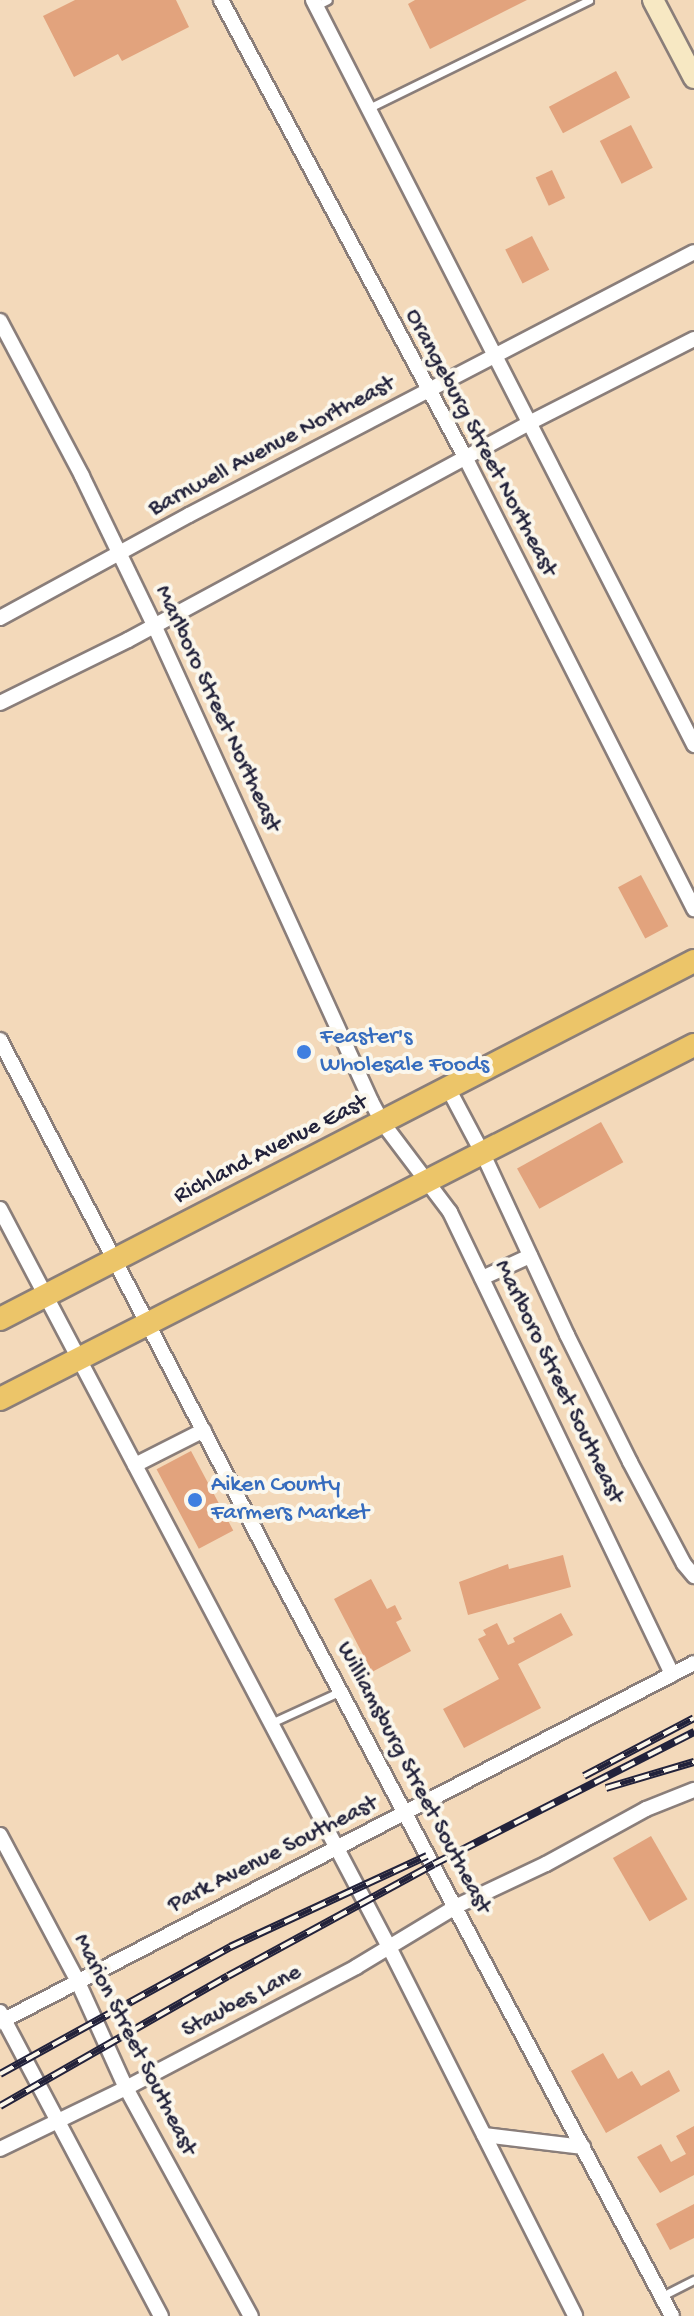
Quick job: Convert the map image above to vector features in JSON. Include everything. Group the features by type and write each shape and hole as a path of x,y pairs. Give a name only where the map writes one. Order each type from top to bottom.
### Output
{"main road":[{"name":"Richland Avenue East","path":"0,1319 694,961"},
{"path":"0,1399 694,1045"}],"street":[{"name":"Orangeburg Street Northeast","path":"221,0 465,457 694,909"},
{"path":"653,0 694,78"},
{"path":"319,2 369,108 694,745"},
{"name":"Barnwell Avenue Northeast","path":"0,618 495,354 694,252"},
{"name":"Marlboro Street Northeast","path":"0,321 154,625 382,1122"},
{"path":"0,703 154,625 531,422 694,339"},
{"name":"Williamsburg Street Southeast","path":"0,1040 672,2316"},
{"name":"Marlboro Street Southeast","path":"448,1088 483,1154 630,1462 684,1564 694,1576"},
{"name":"Marlboro Street Southeast","path":"382,1122 450,1212 672,1674"},
{"path":"0,1209 389,1947 575,2316"},
{"path":"482,1278 530,1256"},
{"path":"135,1465 204,1430"},
{"name":"Park Avenue Southeast","path":"1,2018 694,1663"},
{"path":"457,1906 546,1864 646,1809 694,1790"},
{"name":"Marion Street Southeast","path":"0,1835 77,1980 126,2088 251,2316"},
{"name":"Staubes Lane","path":"0,2149 126,2088 389,1947 457,1906"},
{"path":"1,2018 59,2120 161,2316"},
{"path":"484,2135 583,2147"}],"lane":[{"path":"369,108 589,0"},
{"path":"271,1723 341,1691"},
{"path":"662,2296 694,2280"}],"building":[{"path":"75,0 176,0 189,27 122,61 118,54 74,77 43,16"},
{"path":"415,0 527,0 430,49 408,4"},
{"path":"616,71 630,97 563,133 549,107"},
{"path":"631,125 653,168 622,184 600,141"},
{"path":"552,170 565,198 549,206 536,178"},
{"path":"532,236 549,270 523,283 505,250"},
{"path":"641,875 668,926 645,938 618,887"},
{"path":"601,1122 623,1162 539,1209 517,1169"},
{"name":"Aiken County Farmers Market","path":"191,1451 233,1530 199,1549 157,1469"},
{"path":"563,1555 571,1587 468,1615 459,1582 508,1564 509,1569"},
{"path":"371,1579 387,1609 395,1605 402,1619 396,1622 411,1651 372,1672 334,1599"},
{"path":"561,1613 573,1635 518,1664 541,1708 464,1748 443,1709 499,1679 478,1639 486,1635 483,1630 497,1623 508,1645 515,1642 513,1638"},
{"path":"651,1836 688,1899 649,1921 613,1858"},
{"path":"603,2053 618,2079 632,2071 641,2086 669,2070 680,2091 606,2133 571,2071"},
{"path":"694,2126 694,2175 660,2193 637,2157 661,2144 671,2162 686,2154 676,2136"},
{"path":"694,2204 694,2238 670,2250 656,2224"}],"railway":[{"path":"584,1776 694,1718"},
{"path":"0,2106 228,1976 434,1864 694,1732"},
{"path":"606,1788 694,1762"},
{"path":"0,2074 230,1947 427,1856"}],"place":[{"name":"Feaster's Wholesale Foods","path":"304,1052"},
{"name":"Aiken County Farmers Market","path":"195,1500"}]}
